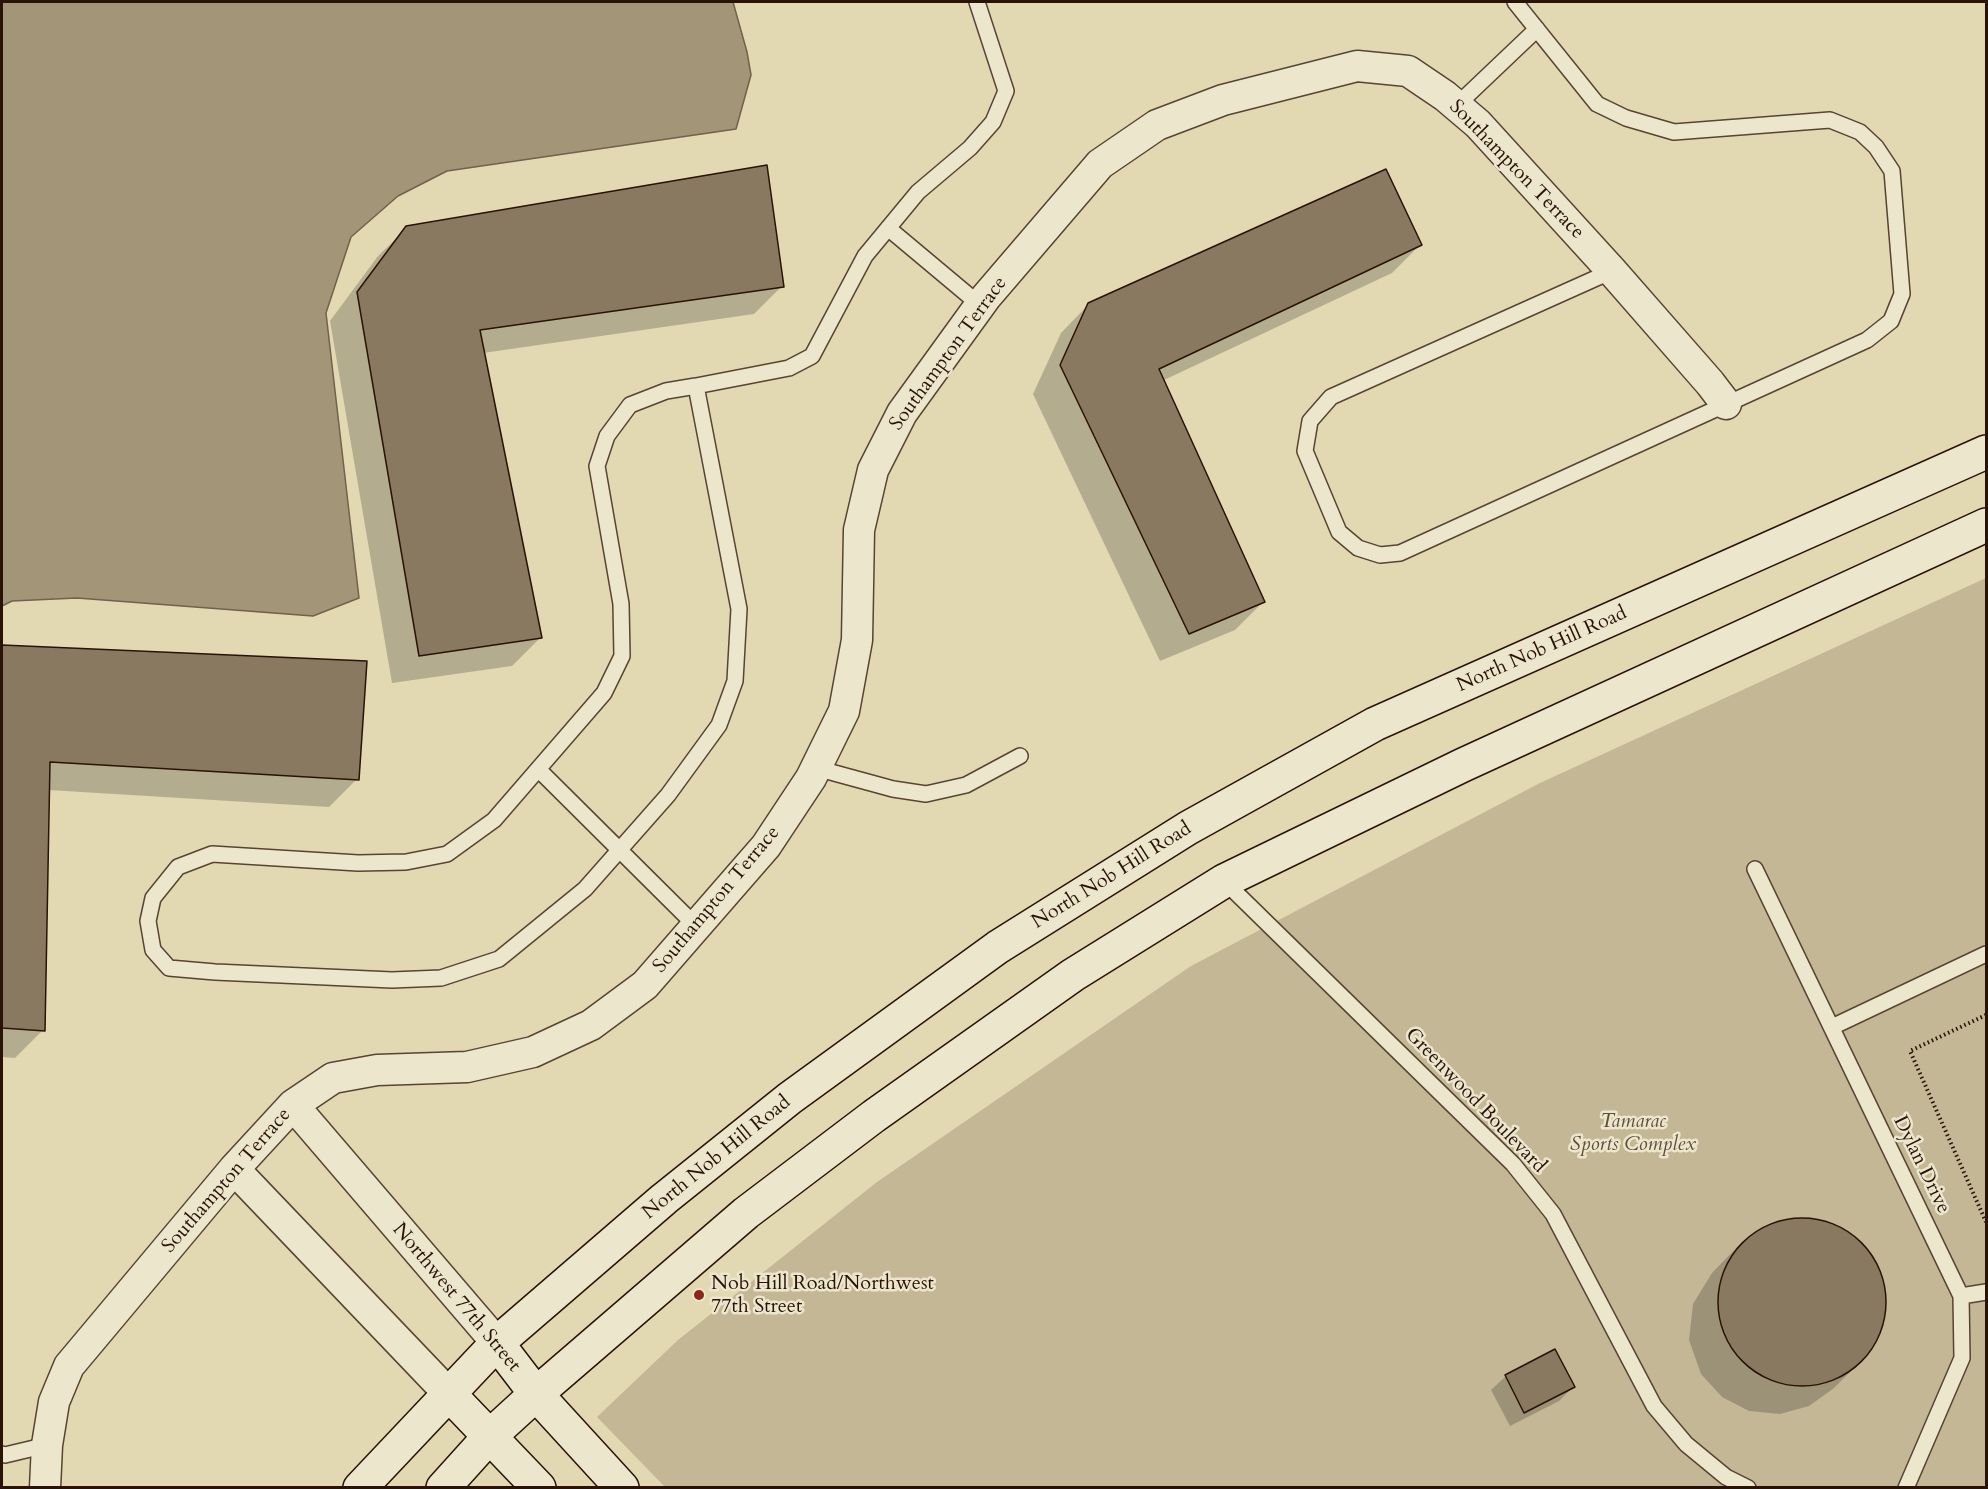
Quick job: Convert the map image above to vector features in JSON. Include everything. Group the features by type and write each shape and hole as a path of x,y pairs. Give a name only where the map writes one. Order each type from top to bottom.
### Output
{"main road":[{"name":"North Nob Hill Road","path":"360,1488 497,1343 664,1199 790,1098 998,947 1188,828 1376,724 1986,452"},
{"path":"443,1488 489,1437 536,1394 746,1214 873,1116 1073,975 1224,881 1462,765 1986,525"},
{"name":"Northwest 77th Street","path":"497,1343 536,1394 622,1488"},
{"path":"448,1394 538,1488"}],"street":[{"name":"Southampton Terrace","path":"45,1488 47,1444 54,1402 69,1366 234,1169 292,1105 333,1078 377,1070 467,1067 533,1052 591,1025 645,985 766,846 816,768 844,711 857,640 859,530 873,470 902,413 980,305 1100,164 1157,125 1223,100 1357,66 1408,71 1478,124 1612,271 1726,404"},
{"name":"Northwest 77th Street","path":"292,1105 497,1343"},
{"path":"234,1169 448,1394"}],"lane":[{"path":"696,386 739,609 735,681 719,725 668,795 585,889 499,959 441,978 392,980 169,968 153,951 147,921 153,898 178,867 212,854 358,863 406,862 447,854 494,820 604,693 622,656 621,604 597,466 607,436 630,405 666,392 696,386 789,369 812,356 866,256 918,192 970,148 993,122 1006,91 977,2"},
{"path":"1515,2 1597,104 1626,118 1674,132 1830,120 1860,132 1876,147 1892,171 1902,294 1891,321 1867,340 1400,553 1380,555 1358,548 1339,532 1305,451 1310,421 1331,397 1612,271"},
{"path":"1456,106 1537,29"},
{"path":"888,228 980,305"},
{"path":"816,768 892,789 926,794 966,785 1020,756"},
{"path":"538,769 696,926"},
{"name":"Dylan Drive","path":"1755,869 1961,1296 1962,1358 1906,1488"},
{"name":"Greenwood Boulevard","path":"1224,881 1513,1164 1553,1214 1654,1406 1686,1444 1726,1477 1748,1488"},
{"path":"1832,1027 1986,954"},
{"path":"1961,1296 1986,1292"},
{"path":"2,1454 47,1444"}],"path":[{"path":"1986,1015 1910,1051 1986,1222"}],"green space":[{"name":"Tamarac Sports Complex","path":"1986,578 1986,1487 665,1487 597,1417 678,1340 877,1182 1191,966 1540,783"}],"shaded area":[{"path":"2,2 733,2 751,75 736,129 447,171 398,196 351,237 326,313 359,598 313,616 77,598 12,601 2,606"}],"building":[{"path":"767,165 784,287 480,330 542,638 419,656 357,292 406,226"},
{"path":"1386,169 1422,245 1159,369 1265,602 1189,634 1060,365 1088,303"},
{"path":"2,645 367,661 359,780 50,762 45,1031 2,1028"},
{"path":"1802,1218 1818,1219 1834,1224 1862,1242 1880,1270 1885,1286 1885,1318 1880,1334 1862,1362 1834,1380 1818,1385 1802,1386 1786,1385 1770,1380 1742,1362 1724,1334 1719,1318 1718,1302 1719,1286 1724,1270 1742,1242 1770,1224 1786,1219"},
{"path":"1555,1349 1575,1387 1524,1413 1505,1375"}],"place":[{"name":"Nob Hill Road/Northwest 77th Street","path":"699,1295"}]}
